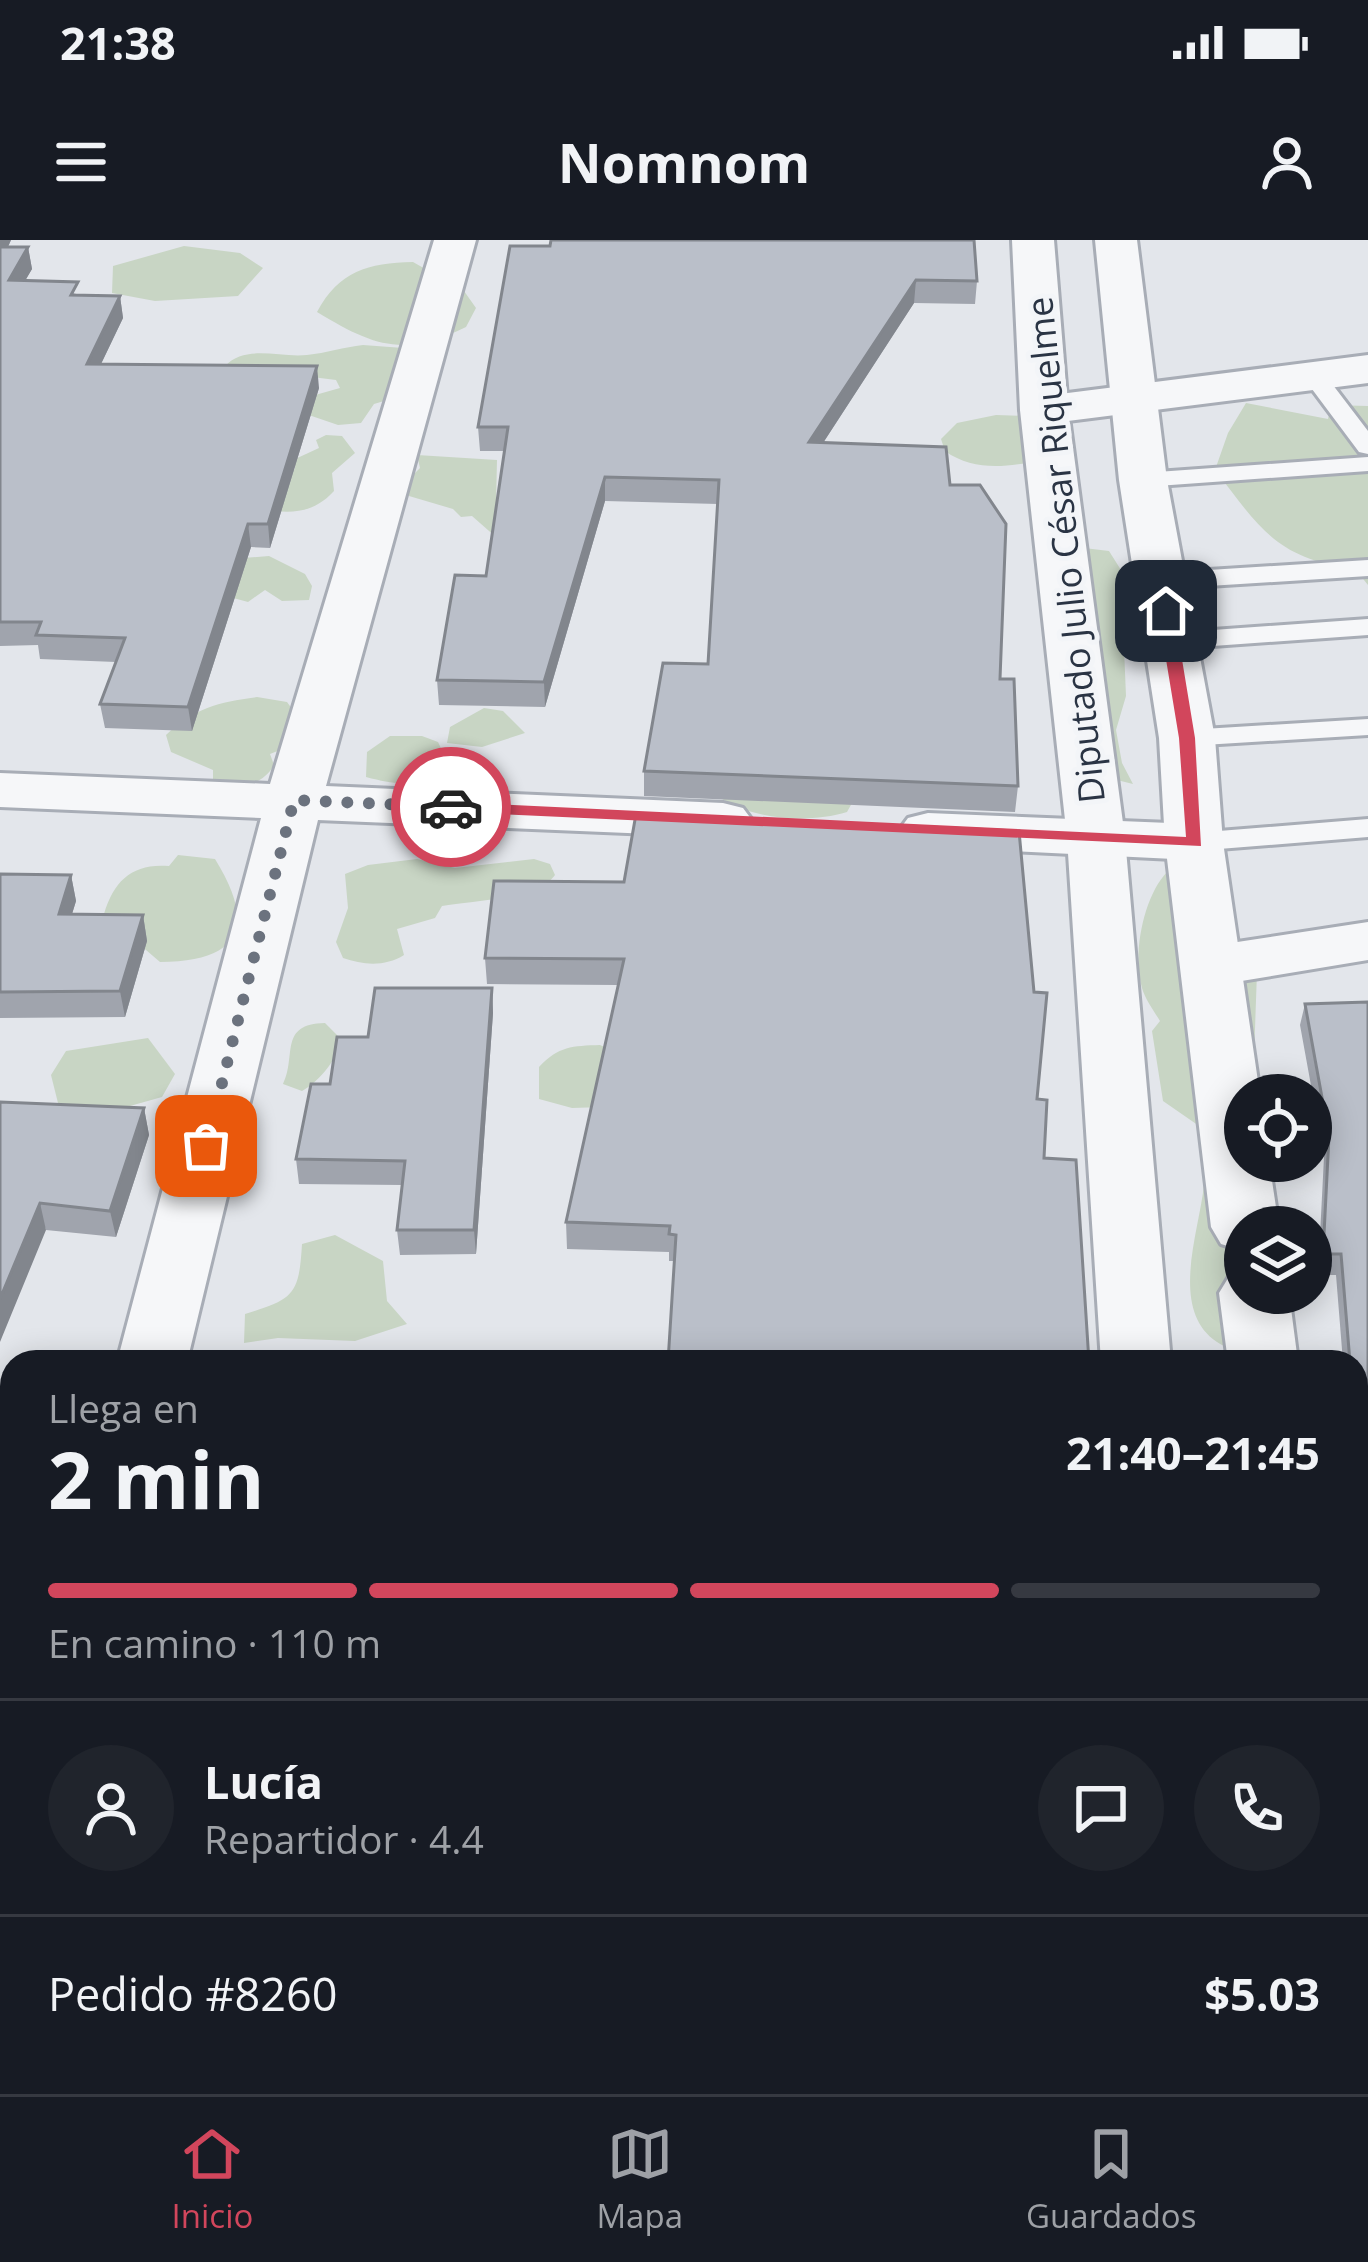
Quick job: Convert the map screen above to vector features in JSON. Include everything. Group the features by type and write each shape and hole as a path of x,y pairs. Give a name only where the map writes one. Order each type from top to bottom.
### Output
{"street":[{"path":"155,1350 294,800 455,240"},
{"name":"Diputado Julio César Riquelme","path":"1033,240 1044,410 1096,838 1135,1350"},
{"path":"1116,240 1143,480 1187,738 1195,842 1242,1206"},
{"path":"1044,410 1368,370"},
{"path":"0,790 766,822"},
{"path":"884,828 1195,842"},
{"path":"1211,967 1368,941"},
{"path":"1256,1314 1260,1350"}],"lane":[{"path":"1316,377 1368,447"},
{"path":"1143,480 1368,464"},
{"path":"1161,581 1368,568"},
{"path":"1171,641 1368,627"},
{"path":"1187,738 1368,727"},
{"path":"1195,842 1368,828"}],"green space":[{"path":"184,246 240,253 263,268 238,296 155,301 112,293 113,266"},
{"path":"413,262 464,291 476,308 466,327 424,343 389,344 355,333 317,312 335,287 356,272"},
{"path":"363,345 430,350 394,398 374,404 361,423 338,425 300,412 301,399 340,388 336,380 225,366 243,355 307,355"},
{"path":"1246,403 1328,419 1331,405 1368,406 1368,585 1355,569 1306,557 1272,538 1215,470 1228,433"},
{"path":"996,415 1031,416 1041,460 980,465 945,451 941,439 957,423"},
{"path":"342,436 355,453 332,473 334,491 301,510 262,509 256,482 295,469 293,460 319,448 316,440"},
{"path":"417,455 497,460 496,504 574,507 497,538 472,516 461,517 453,509 409,496 407,481 420,468"},
{"path":"1084,548 1109,551 1126,578 1134,606 1124,648 1126,696 1116,730 1122,763 1133,784 1109,778"},
{"path":"269,556 305,574 312,586 309,600 282,601 265,590 248,602 226,596 243,558"},
{"path":"257,697 287,702 298,717 285,748 270,754 274,765 262,778 247,785 221,784 213,781 213,770 171,752 166,735 187,718 219,704"},
{"path":"484,708 503,711 525,733 482,747 447,743 450,727"},
{"path":"390,736 422,736 438,742 449,765 409,783 366,777 367,752"},
{"path":"715,794 852,803 847,812 831,816 779,817 744,809"},
{"path":"178,855 215,859 228,882 237,921 234,935 209,955 160,962 104,914 113,892 127,876 145,867 169,866"},
{"path":"417,859 455,868 534,859 550,864 555,875 519,894 442,906 435,918 397,929 404,955 397,959 374,964 343,958 336,942 348,908 345,874 368,865"},
{"path":"1167,872 1217,892 1257,972 1253,1074 1224,1074 1224,1110 1202,1128 1163,1101 1152,1031 1160,1021 1139,974 1139,942 1159,882"},
{"path":"325,1023 340,1038 327,1068 302,1091 283,1084 295,1035 310,1025"},
{"path":"148,1038 175,1074 162,1097 105,1113 59,1107 51,1075 66,1051"},
{"path":"600,1045 618,1053 603,1107 572,1108 539,1099 539,1067 546,1060 566,1048"},
{"path":"1204,1184 1238,1184 1240,1206 1224,1206 1224,1314 1250,1314 1253,1350 1230,1348 1202,1328 1190,1290"},
{"path":"335,1235 383,1261 387,1301 407,1324 355,1341 278,1338 244,1343 245,1314 284,1299 296,1285 302,1244"}],"building":[{"path":"551,240 974,240 977,281 916,280 809,442 946,447 950,485 980,485 1006,524 1000,679 1014,679 1018,786 644,771 663,663 708,664 719,480 605,477 544,682 437,680 455,575 486,576 508,427 478,427 510,246 550,246"},
{"path":"0,247 28,247 9,280 78,282 71,295 120,296 87,364 317,366 268,524 248,524 188,707 100,704 125,638 36,635 41,622 0,622"},
{"path":"636,814 1019,831 1034,992 1047,993 1037,1099 1047,1100 1044,1158 1076,1160 1088,1350 669,1350 676,1235 669,1234 670,1226 566,1222 624,959 485,958 494,881 624,882"},
{"path":"0,874 71,875 59,914 143,915 120,991 0,992"},
{"path":"375,988 492,988 474,1230 397,1230 405,1161 296,1159 311,1084 330,1084 337,1037 368,1037"},
{"path":"1368,1002 1368,1350 1349,1350 1341,1254 1332,1254 1332,1206 1325,1206 1327,1182 1332,1182 1332,1074 1318,1074 1305,1004"},
{"path":"0,1102 144,1108 110,1211 40,1203 0,1299"}],"way so far":[{"path":"206,1146 294,800 451,807"}],"route":[{"path":"451,807 1195,842 1187,738 1166,611"}]}
